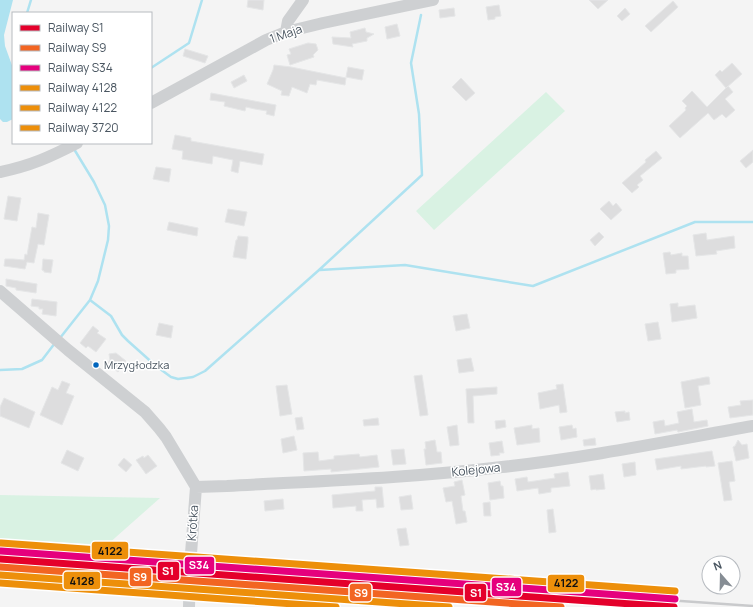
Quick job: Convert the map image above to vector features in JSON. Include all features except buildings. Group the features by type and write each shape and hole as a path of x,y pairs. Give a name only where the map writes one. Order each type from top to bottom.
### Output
{"street":[{"path":"286,32 288,21 303,0"},
{"name":"1 Maja","path":"152,102 266,40 286,32 323,22 433,0"},
{"path":"0,172 41,161 75,144"},
{"path":"0,291 51,336 145,412 166,437 196,486"},
{"name":"Kolejowa","path":"196,486 227,486 401,476 501,468 631,449 753,426"},
{"name":"Krótka","path":"189,607 190,567 196,486"}],"green space":[{"path":"546,92 565,111 434,230 416,211"},
{"path":"0,495 160,498 107,545 0,539"}],"water":[{"path":"0,0 13,0 4,35 5,46 12,65 12,120 3,122 0,119"}],"waterway":[{"path":"27,12 31,0"},
{"path":"152,67 189,43 202,0"},
{"path":"90,300 111,316 122,335 128,341 171,377 178,379 193,377 205,371 319,270 422,175 419,114 411,63 421,15"},
{"path":"60,338 90,300 98,281 108,240 109,226 105,205 94,182 74,149"},
{"path":"320,270 405,265 533,286 695,222 753,222"},
{"path":"0,370 22,369 42,360 55,343"}],"railway":[{"path":"0,558 49,556 76,557 190,567 753,606"},
{"path":"0,572 370,598 437,607"}],"rail line":[{"name":"4122","path":"1,543 675,591"},
{"name":"S34","path":"1,551 675,599"},
{"name":"S1","path":"0,559 674,607"},
{"name":"S9","path":"0,567 561,607"},
{"name":"4128","path":"0,575 449,607"},
{"name":"3720","path":"0,583 336,607"}],"place":[{"name":"Mrzygłodzka","path":"96,365"}]}
